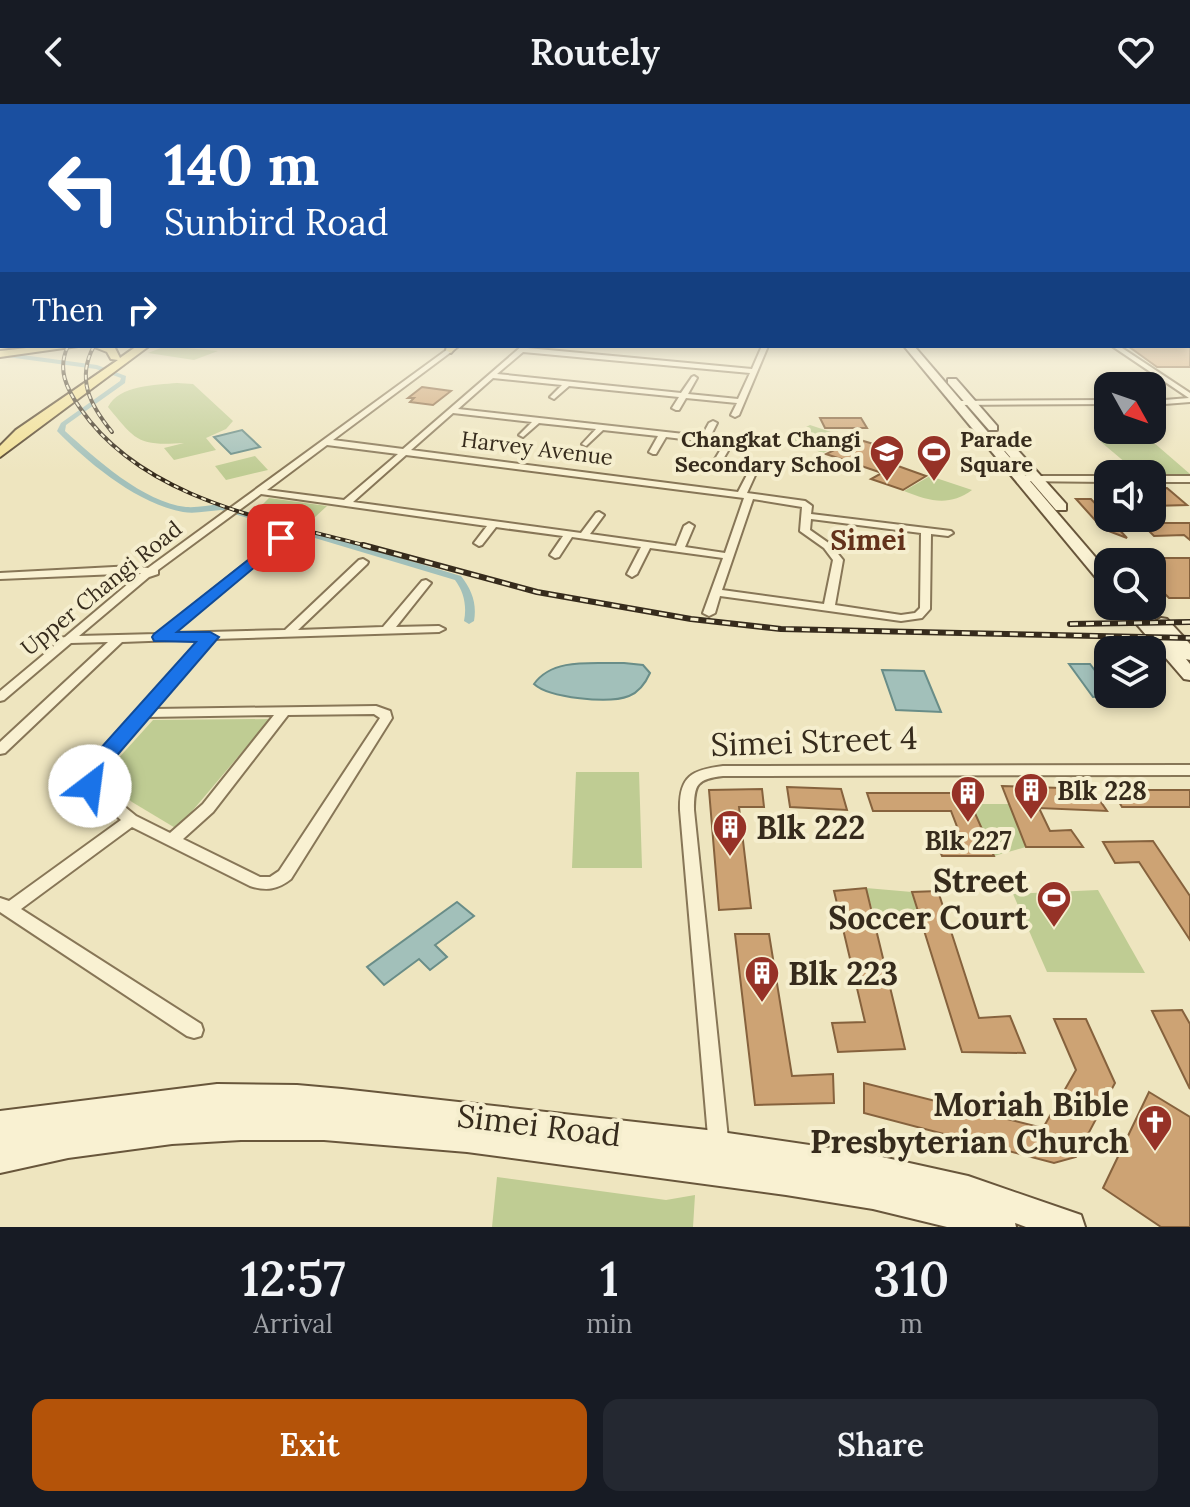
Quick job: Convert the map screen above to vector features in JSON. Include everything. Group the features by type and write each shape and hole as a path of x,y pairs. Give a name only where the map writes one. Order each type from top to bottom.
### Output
{"main road":[{"path":"0,435 103,368"},
{"path":"0,453 103,368"},
{"path":"930,368 954,395 973,402 1094,548"},
{"path":"936,368 1021,480 1094,566"},
{"path":"1141,620 1190,675"},
{"path":"1159,620 1190,655"},
{"name":"Simei Road","path":"0,1126 217,1098 289,1098 721,1159 968,1215 1000,1227"},
{"name":"Simei Road","path":"0,1157 53,1145 141,1133 279,1124 721,1159 813,1157 895,1173 1019,1206 1069,1227"}],"street":[{"name":"Upper Changi Road","path":"329,442 425,368"},
{"name":"Upper Changi Road","path":"0,697 151,574 432,368"},
{"path":"346,503 501,368"},
{"path":"727,368 753,371 735,415"},
{"path":"1149,368 1190,398"},
{"path":"493,376 739,401"},
{"path":"676,408 694,378"},
{"path":"554,397 567,384"},
{"path":"617,400 628,390"},
{"path":"1166,401 1190,398"},
{"path":"973,402 1094,402"},
{"path":"453,411 759,445"},
{"path":"523,435 538,420"},
{"path":"705,439 713,423"},
{"path":"586,444 601,428"},
{"path":"653,452 663,435"},
{"name":"Harvey Avenue","path":"329,442 746,494 802,503 807,506 808,516"},
{"path":"719,459 729,442"},
{"path":"709,613 753,471"},
{"path":"1021,480 1094,480"},
{"path":"1166,480 1190,481"},
{"path":"260,492 728,556"},
{"path":"584,536 599,515"},
{"path":"829,608 838,560 827,546 805,531 808,516 948,533"},
{"path":"479,543 494,523"},
{"path":"679,550 689,526"},
{"path":"716,592 901,618 923,613 926,531"},
{"path":"555,555 569,534"},
{"path":"160,637 281,538"},
{"path":"632,574 647,545"},
{"path":"289,632 363,562"},
{"path":"0,578 151,574"},
{"path":"387,630 426,583"},
{"path":"73,637 210,637 439,629"},
{"path":"146,713 382,711 386,718 277,883 266,885 256,882 131,820 90,786 98,765 210,637"},
{"path":"0,750 121,638"},
{"path":"172,840 208,808 284,711"},
{"name":"Simei Street 4","path":"721,1159 687,810 687,788 694,778 723,771 1190,770"},
{"path":"131,820 5,907 194,1030"}],"green space":[{"path":"177,383 193,384 233,421 226,429 206,438 216,450 174,460 164,448 184,443 139,439 108,407 120,394 129,390"},
{"path":"810,425 852,439 823,453 783,439"},
{"path":"1103,444 1155,444 1190,474 1166,474 1166,460 1122,460"},
{"path":"255,456 268,470 226,480 215,466"},
{"name":"Parade Square","path":"930,476 972,490 955,499 939,501 904,491"},
{"path":"269,498 327,506 314,518 263,504"},
{"path":"270,719 177,829 132,802 109,782 115,762 153,720"},
{"path":"576,772 639,772 642,868 572,868"},
{"path":"971,804 1010,804 1026,847 994,856"},
{"path":"866,888 912,892 920,919 875,918"},
{"path":"1098,890 1145,973 1047,972 1013,894"},
{"path":"497,1177 666,1200 695,1195 693,1227 492,1227"}],"water":[{"path":"242,430 260,447 231,454 214,437"},
{"path":"1069,664 1090,664 1094,669 1093,697"},
{"path":"643,665 650,673 636,692 629,696 594,699 565,696 534,684 542,675 563,666"},
{"path":"882,670 924,671 941,712 896,710"},
{"path":"457,902 474,916 435,945 447,957 430,970 419,959 384,985 367,967"}],"building":[{"path":"422,387 451,391 433,405 410,402 414,398 408,398"},
{"path":"820,418 861,418 867,428 825,428"},
{"path":"857,439 900,452 884,461 926,476 903,490 871,479 882,473 826,454"},
{"path":"1167,488 1187,505 1166,506"},
{"path":"1076,499 1091,499 1094,502 1094,519"},
{"path":"1166,523 1190,523 1190,540 1184,535 1154,536 1150,532 1166,532"},
{"path":"1166,558 1190,558 1190,598 1169,598 1166,595"},
{"name":"Blk 228","path":"1002,786 1092,789 1107,811 1039,808 1050,831 1071,830 1083,847 1026,847"},
{"path":"787,787 841,789 847,810 790,807"},
{"name":"Blk 222","path":"762,789 764,807 739,807 751,908 719,910 709,790"},
{"path":"1112,790 1190,790 1190,807 1122,807"},
{"name":"Blk 227","path":"867,793 966,793 994,856 942,856 934,837 961,837 951,811 873,811"},
{"path":"1153,841 1190,896 1190,940 1139,862 1115,863 1103,842"},
{"path":"866,888 905,1049 838,1052 832,1023 865,1022 834,891"},
{"path":"938,891 979,1018 1010,1016 1025,1053 962,1052 912,892"},
{"name":"Blk 223","path":"735,934 769,934 792,1076 833,1074 834,1103 755,1105"},
{"path":"1182,1010 1190,1024 1190,1089 1152,1011"},
{"path":"1054,1019 1086,1019 1115,1083 1076,1157 1054,1163 864,1113 864,1083 1043,1128 1076,1070"},
{"name":"Moriah Bible Presbyterian Church","path":"1149,1092 1190,1117 1190,1227 1161,1227 1103,1188"}],"waterway":[{"path":"101,368 124,377 123,382 63,424 61,431 134,489 167,505 188,510 221,507 458,578 469,598 469,621"}],"railway":[{"path":"63,368 67,386 80,408 106,439 138,465 211,502 371,547"},
{"path":"86,368 86,381 92,402 112,432"},
{"path":"363,545 537,592 691,619 781,629 1190,638"},
{"path":"1070,624 1190,622"}],"place":[{"name":"Changkat Changi Secondary School","path":"887,483"},
{"name":"Parade Square","path":"934,483"},
{"name":"Blk 228","path":"1031,821"},
{"name":"Blk 227","path":"968,824"},
{"name":"Blk 222","path":"730,858"},
{"name":"Street Soccer Court","path":"1054,929"},
{"name":"Blk 223","path":"762,1004"},
{"name":"Moriah Bible Presbyterian Church","path":"1155,1153"}],"district":[{"name":"Simei","path":"868,540"}],"route":[{"path":"90,786 98,765 210,637 160,637 281,538"}]}
